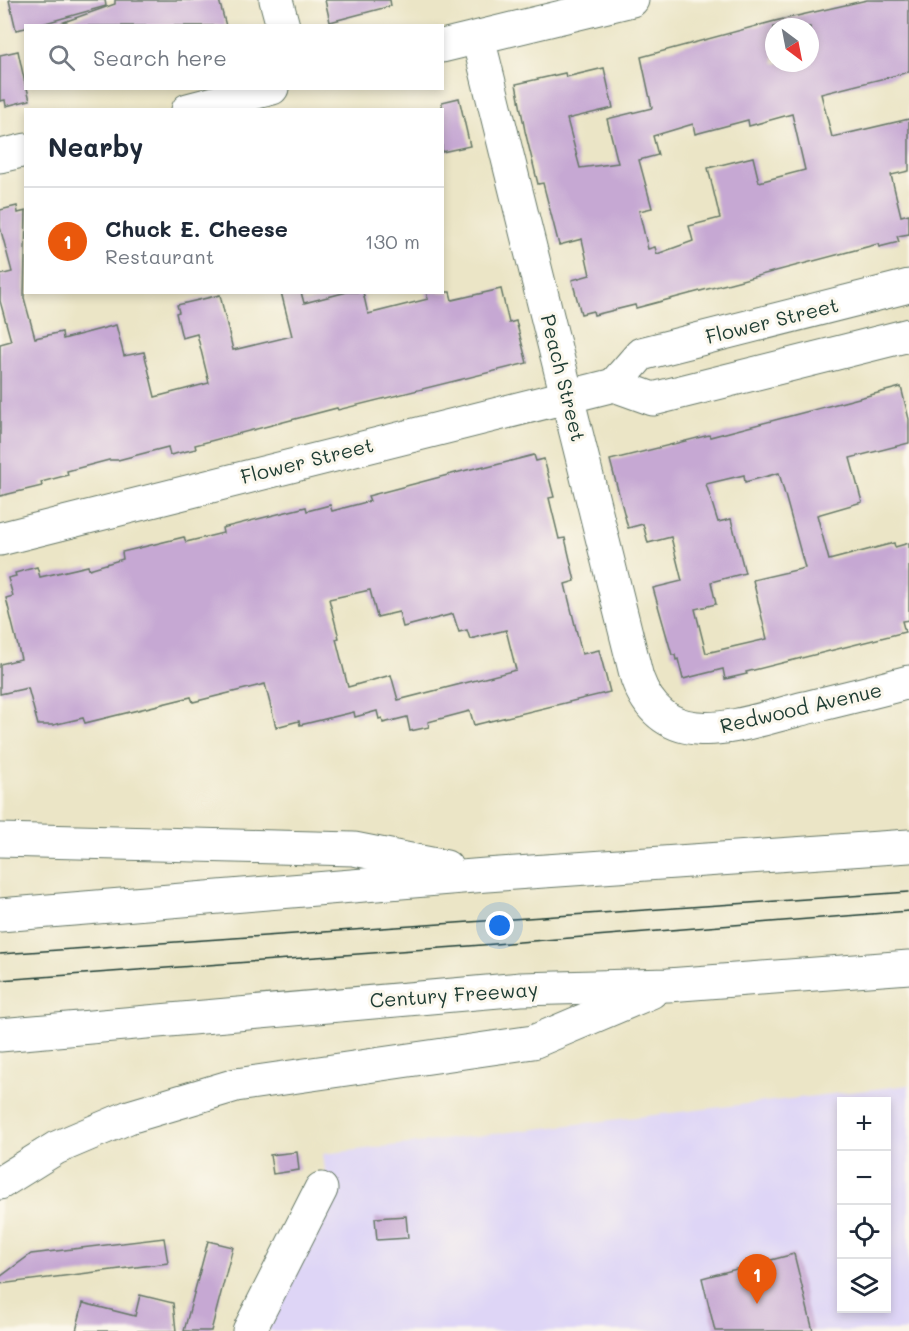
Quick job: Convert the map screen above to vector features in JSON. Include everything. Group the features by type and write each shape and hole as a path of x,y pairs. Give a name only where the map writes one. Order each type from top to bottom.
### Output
{"main road":[{"path":"276,0 282,24"},
{"path":"444,46 478,38 546,10 632,0"},
{"name":"Peach Street","path":"478,38 637,678 646,698 659,713"},
{"path":"196,108 264,90"},
{"path":"0,156 24,150"},
{"name":"Flower Street","path":"0,538 614,386 641,354 909,286"},
{"path":"614,386 653,399 909,335"},
{"name":"Redwood Avenue","path":"659,713 688,727 721,729 909,682"},
{"path":"0,840 354,849 486,875"},
{"path":"0,915 486,875 909,846"},
{"name":"Century Freeway","path":"0,1035 522,989 668,985 909,967"},
{"path":"0,1183 56,1148 129,1117 236,1085 533,1042 668,985"},
{"path":"249,1331 321,1190"}],"shaded area":[{"path":"909,1085 909,1331 267,1331 329,1204 323,1154"}],"building":[{"path":"9,0 105,0 106,6 42,24 24,24 24,28 16,30"},
{"path":"115,0 219,0 225,24 61,24 115,4"},
{"path":"325,0 390,0 391,6 330,22"},
{"path":"867,0 909,0 909,72 821,94 832,137 909,119 909,171 891,175 901,216 909,214 909,234 897,236 899,242 879,247 878,244 636,308 635,305 594,315 593,311 581,314 572,280 590,275 582,239 559,245 543,183 538,184 516,84 565,73 566,77 604,68 613,108 567,119 580,168 618,163 607,119 652,108 641,57 765,24 765,72 819,72 819,18 788,18","holes":["792,114 805,170 759,182 753,157 708,168 720,218 689,226 693,241 657,254 655,247 648,249 639,211 652,208 639,160 658,155 653,136 693,124 695,134 748,120 749,126"]},
{"path":"18,51 24,90 28,90 30,100 6,106 5,100 0,101 0,55"},
{"path":"459,98 470,146 444,152 442,102"},
{"path":"17,206 18,213 24,212 24,298 35,338 62,332 63,339 116,325 124,356 144,352 155,397 209,383 197,334 182,338 176,313 179,312 177,305 220,295 233,350 292,336 282,294 302,294 304,303 339,294 363,294 368,314 428,299 427,294 450,292 452,300 501,289 509,323 516,321 527,363 338,410 337,408 195,445 196,449 170,455 168,447 118,460 109,460 67,471 68,475 41,482 42,486 0,496 0,344 11,341 0,301 0,275 12,272 0,227 0,210"},
{"path":"901,387 909,419 909,443 850,458 862,502 817,515 829,560 894,543 895,547 909,543 909,620 902,621 905,632 725,679 723,669 683,679 678,659 676,660 675,655 672,655 653,588 682,581 671,537 648,543 643,524 628,528 610,460 709,435 710,437","holes":["779,473 805,568 753,580 767,639 706,653 695,609 716,604 711,582 745,573 731,519 718,522 706,484 744,475 745,482"]},
{"path":"534,455 536,461 544,459 554,497 549,498 559,539 565,538 575,581 565,584 582,654 599,650 610,692 474,725 470,711 428,722 429,727 410,731 407,717 383,723 377,711 355,717 354,712 300,725 299,721 276,727 265,684 193,702 191,697 85,723 83,718 53,725 38,725 28,688 0,694 0,664 21,659 6,598 13,596 8,578 16,576 15,573 37,567 40,577 88,566 89,569 123,559 122,552 184,537 186,542 223,533 222,528 306,507 307,511 330,505 332,511 370,501 368,496 463,471 484,466 484,468","holes":["370,590 377,617 399,612 403,627 453,614 459,632 467,630 470,639 506,630 516,670 398,700 391,675 348,687 329,599"]},
{"path":"297,1152 299,1170 273,1174 270,1155"},
{"path":"406,1216 408,1238 377,1240 375,1218"},
{"path":"164,1238 168,1263 0,1284 0,1277 31,1254"},
{"path":"208,1241 233,1247 211,1331 184,1331"},
{"path":"794,1254 813,1331 715,1331 702,1278"},
{"path":"140,1295 173,1303 176,1331 76,1331 83,1303 135,1316"}],"tram line":[{"path":"0,954 909,892"},
{"path":"0,980 909,911"}],"place":[{"name":"Chuck E. Cheese","path":"757,1304"}]}
